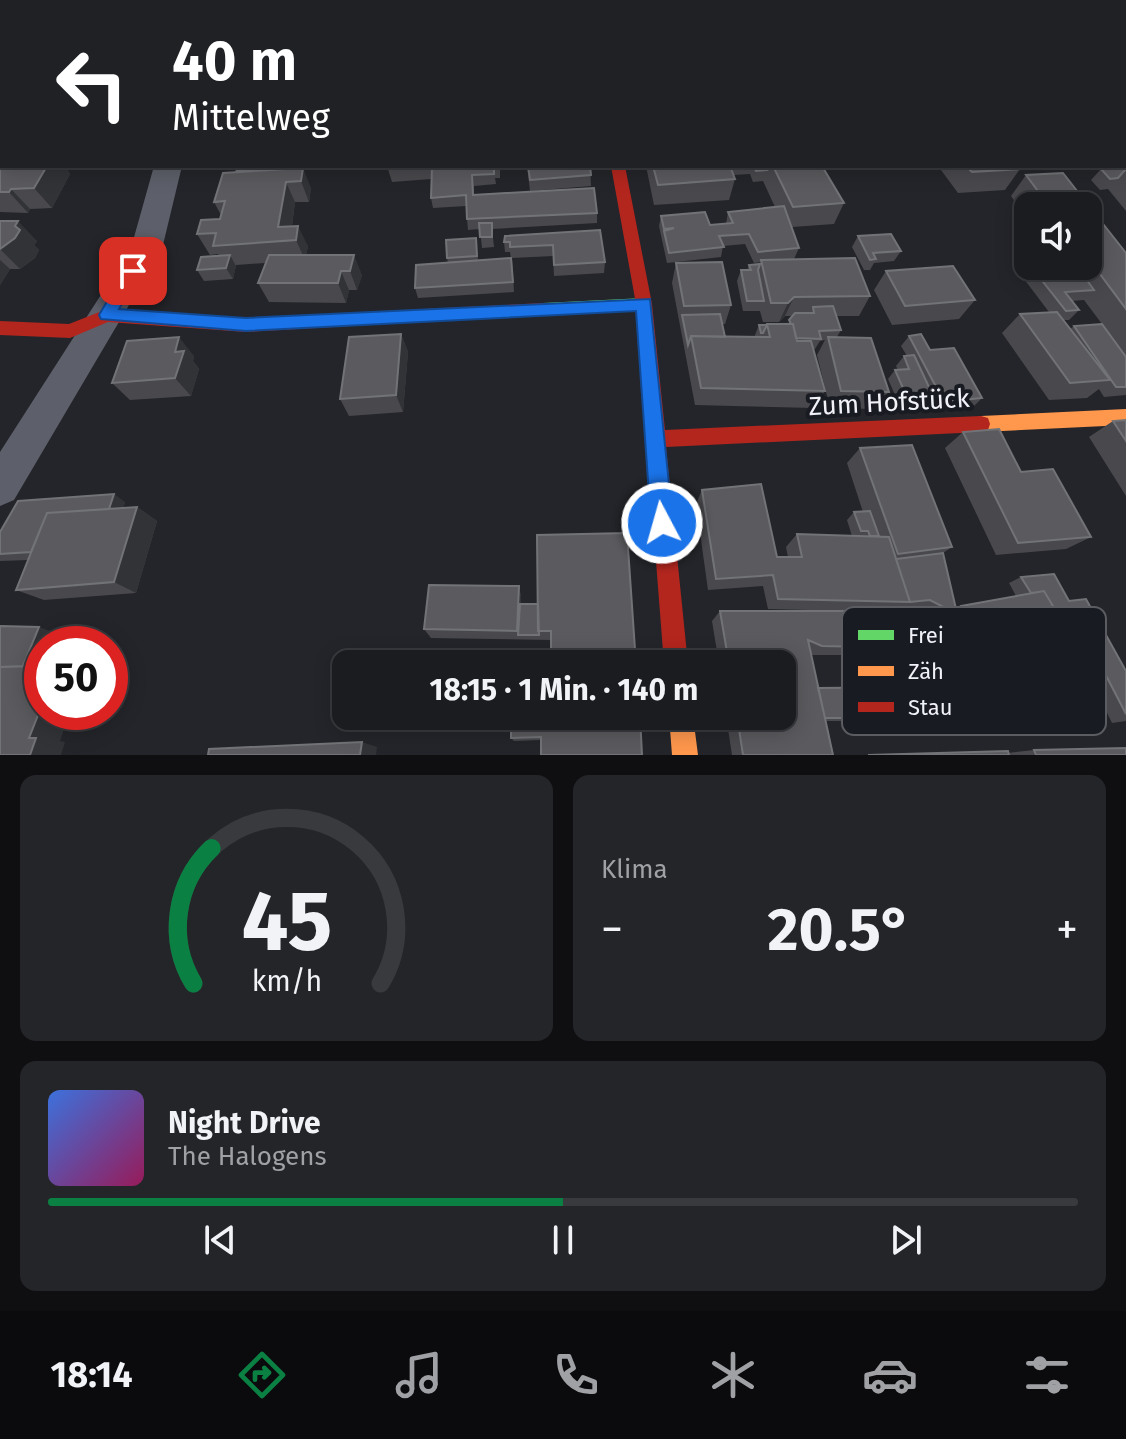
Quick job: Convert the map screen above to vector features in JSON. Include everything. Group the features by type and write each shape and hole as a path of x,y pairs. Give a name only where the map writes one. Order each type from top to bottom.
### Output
{"street":[{"path":"0,487 146,249 167,168"},
{"path":"618,168 644,304 675,650"},
{"path":"0,328 70,331 107,315 246,325 644,304"},
{"name":"Zum Hofstück","path":"654,439 1126,417"},
{"path":"682,730 685,755"}],"building":[{"path":"0,168 46,168 34,188 0,192"},
{"path":"266,168 281,168 236,172"},
{"path":"303,168 301,181 286,182 278,227 298,226 296,240 213,246 216,233 197,234 201,220 220,219 225,201 214,202 223,173"},
{"path":"432,168 494,168 494,174 472,175 473,195 594,188 597,213 467,219 466,195 431,198"},
{"path":"528,168 590,168 591,175 530,180"},
{"path":"654,168 731,168 735,179 658,185"},
{"path":"774,168 823,168 844,203 793,207"},
{"path":"968,168 1020,169 972,172"},
{"path":"1126,168 1118,178 1110,179 1101,169"},
{"path":"1063,173 1078,192 1039,192 1026,175"},
{"path":"784,206 799,248 758,252 749,234 719,236 724,247 669,253 664,231 674,228 664,229 661,216 705,212 710,225 733,223 728,212"},
{"path":"0,221 18,221 15,226 20,230 0,249"},
{"path":"479,223 492,223 492,237 480,237"},
{"path":"1102,223 1126,253 1126,309 1102,277"},
{"path":"600,230 605,262 554,265 553,245 510,247 510,242 504,242 505,236"},
{"path":"891,234 901,251 873,253 876,259 870,260 858,236"},
{"path":"476,238 477,256 447,258 446,240"},
{"path":"230,255 226,268 197,270 201,257"},
{"path":"269,255 354,255 350,271 341,271 338,283 258,283"},
{"path":"511,258 513,282 415,288 416,265"},
{"path":"855,258 870,296 794,297 788,303 771,303 761,260"},
{"path":"722,262 731,305 684,306 676,263"},
{"path":"760,264 758,270 764,301 747,301 741,270 751,270 749,265"},
{"path":"953,266 975,300 905,306 886,271"},
{"path":"1042,280 1087,280 1094,290 1065,292 1079,310 1066,311"},
{"path":"833,306 841,330 819,331 821,339 796,338 789,320 795,313 814,313 813,307"},
{"path":"1057,312 1110,380 1070,383 1020,314"},
{"path":"720,314 725,337 691,336 688,345 682,315"},
{"path":"767,324 793,324 797,341 811,341 825,391 701,388 691,336 770,337"},
{"path":"1102,324 1126,357 1126,387 1116,387 1074,326"},
{"path":"401,334 396,395 340,399 349,337"},
{"path":"921,334 930,350 954,348 982,398 944,402 909,336"},
{"path":"179,337 175,352 184,351 175,378 112,383 127,341"},
{"path":"828,337 871,338 889,392 841,391"},
{"path":"914,355 936,402 909,402 895,370 909,369 904,356"},
{"path":"1126,420 1126,441 1113,421"},
{"path":"999,429 1021,472 1053,469 1091,537 1018,543 963,432"},
{"path":"912,445 952,547 898,554 860,448"},
{"path":"761,484 777,557 802,557 797,534 889,537 910,602 778,599 773,575 716,579 702,490"},
{"path":"114,494 109,509 47,513 31,552 0,554 0,532 18,501"},
{"path":"137,507 114,582 16,590 47,513"},
{"path":"870,511 879,536 870,536 868,531 861,531 854,512"},
{"path":"627,533 635,650 551,650 551,631 538,631 537,535"},
{"path":"943,553 956,607 943,607 930,600 910,602 896,559"},
{"path":"1054,574 1069,601 1086,599 1090,607 1054,607 1044,591 1031,593 1021,577"},
{"path":"429,585 519,586 517,631 424,629"},
{"path":"1044,591 1054,607 961,607"},
{"path":"520,604 538,604 539,635 518,635"},
{"path":"720,611 842,611 842,646 822,646 808,640 833,755 743,755 739,730 796,730 796,650 727,650"},
{"path":"0,626 24,627 23,666 0,667"},
{"path":"1106,635 1126,671 1126,714 1106,675"},
{"path":"24,666 24,730 32,730 29,738 36,738 30,755 0,755 0,667"},
{"path":"818,688 842,688 842,718 825,718"},
{"path":"511,730 641,730 642,755 541,755 541,737 511,738"},
{"path":"362,742 360,755 208,755 209,749"},
{"path":"1126,748 1126,755 1036,755 1034,750"},
{"path":"1008,751 1009,755 868,755"}],"traffic: fast":[{"path":"543,309 644,304"}],"traffic: slow":[{"path":"981,424 1126,417"},
{"path":"682,730 685,755"}],"traffic: jam":[{"path":"618,168 644,304 675,650"},
{"path":"0,328 70,331 107,315 246,325 543,309"},
{"path":"654,439 981,424"}],"route":[{"path":"133,271 107,315 246,325 644,304 662,523"}]}
